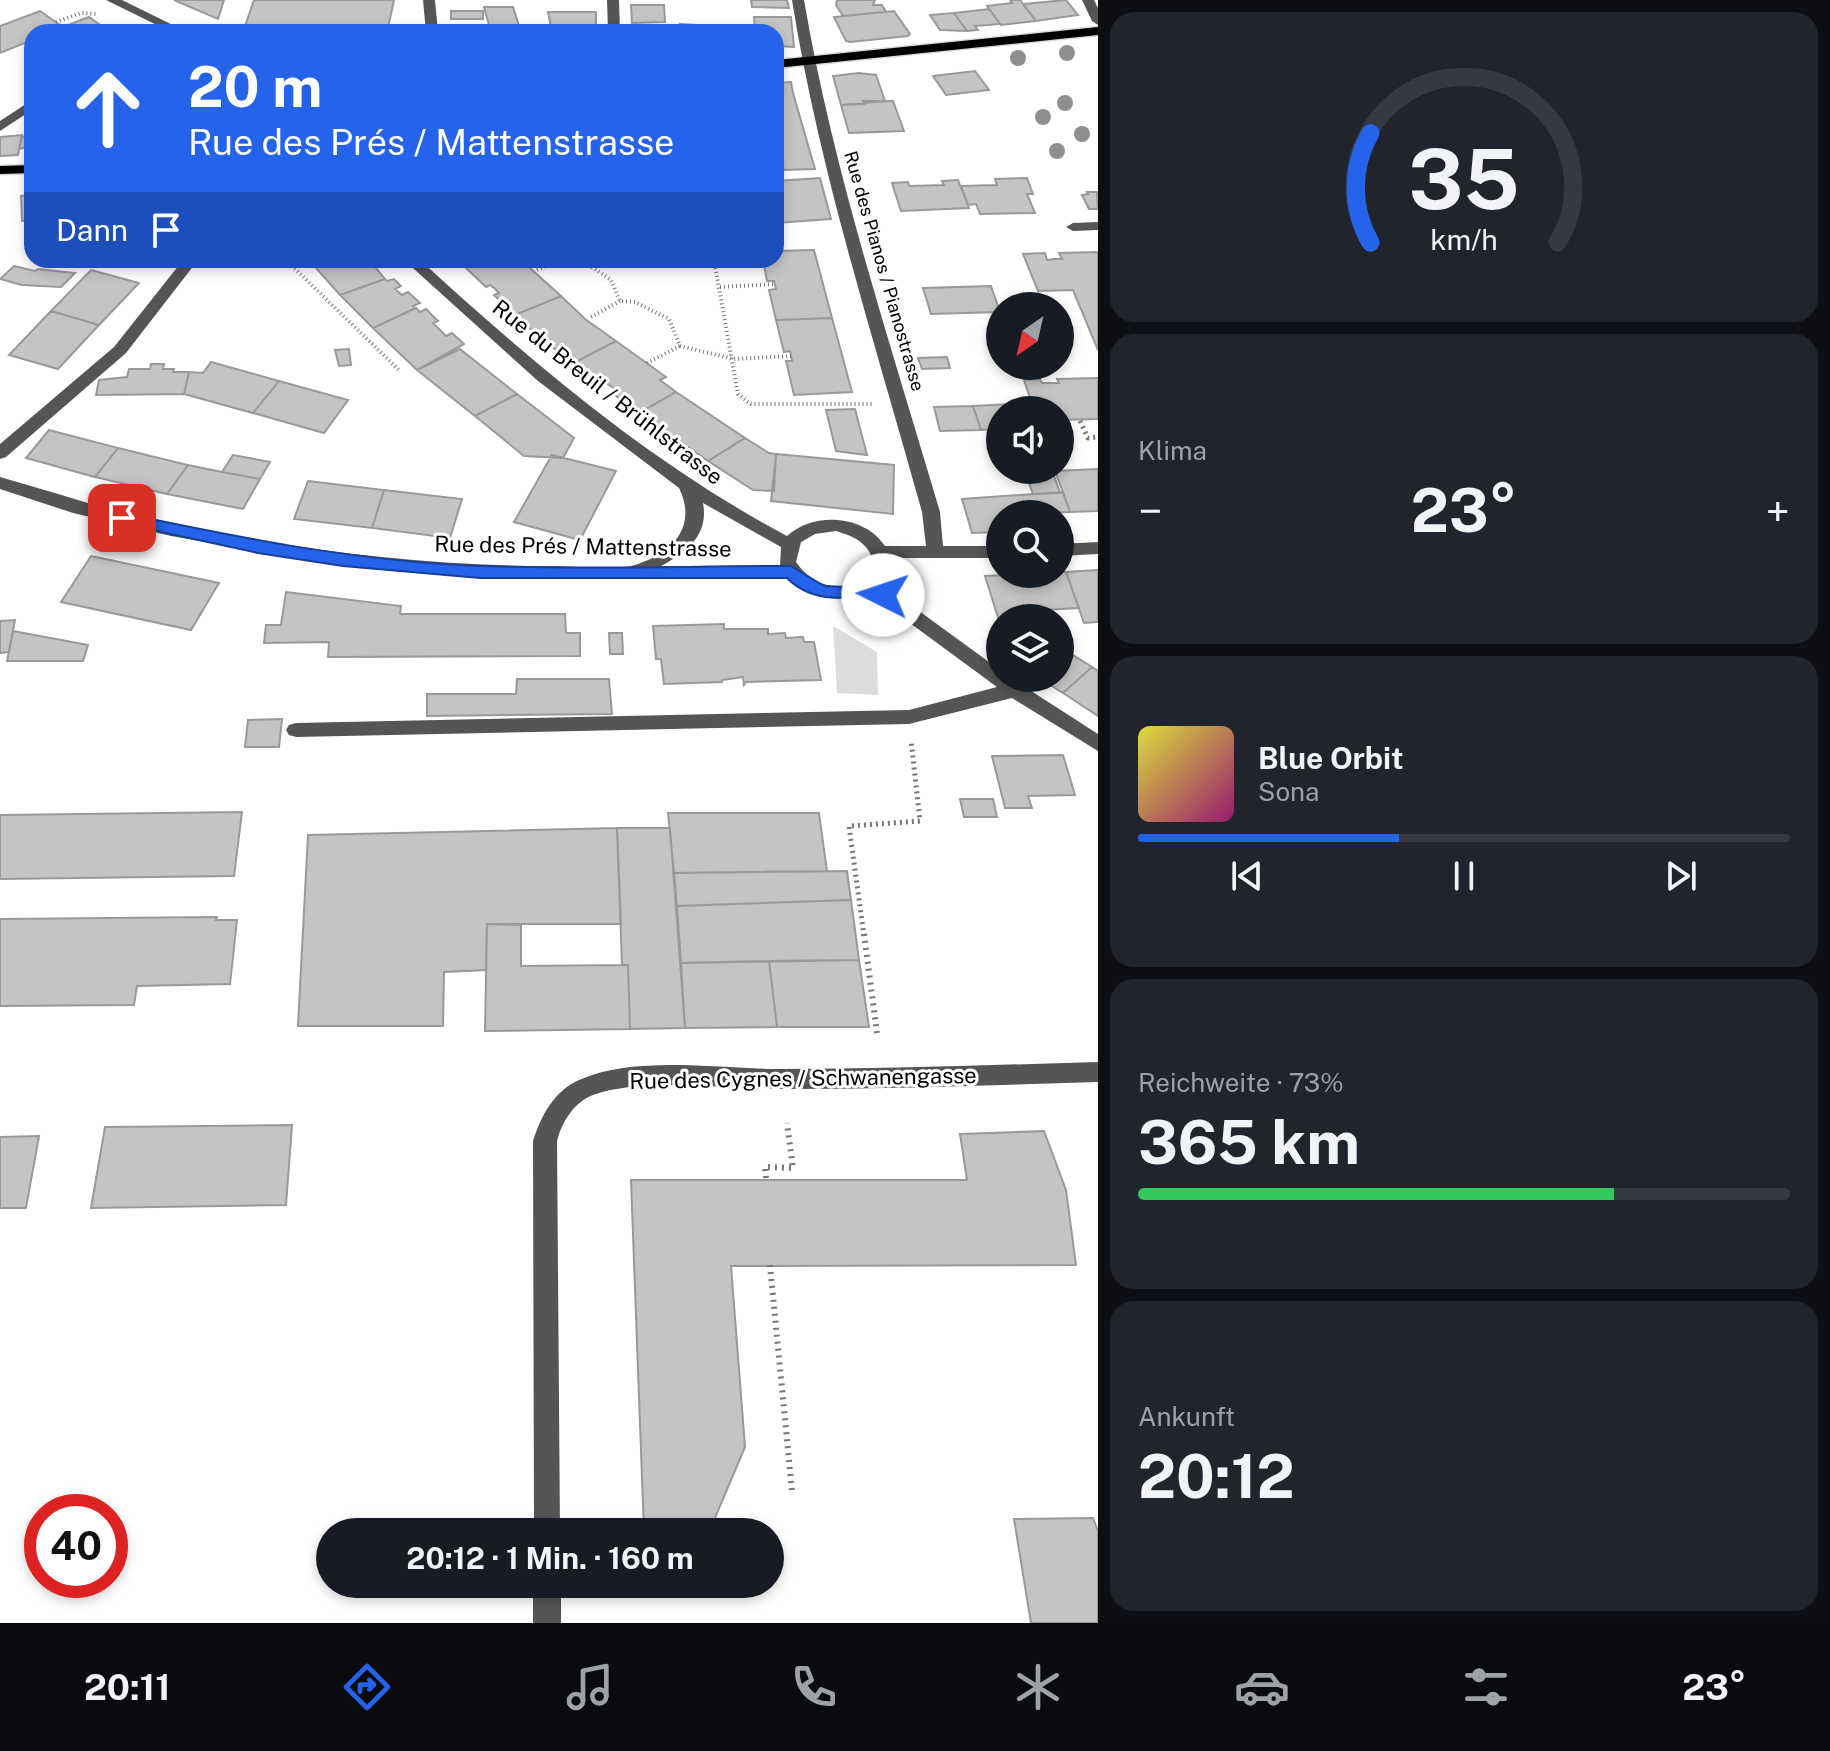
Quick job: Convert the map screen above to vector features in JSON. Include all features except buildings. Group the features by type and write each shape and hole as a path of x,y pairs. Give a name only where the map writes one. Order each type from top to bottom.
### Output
{"main road":[{"path":"784,63 1098,31"},
{"path":"0,170 24,169"}],"street":[{"path":"112,0 164,24"},
{"path":"429,0 431,24"},
{"path":"613,0 614,24"},
{"name":"Rue des Pianos / Pianostrasse","path":"798,0 806,61 852,237 931,512 935,551"},
{"path":"1088,0 1098,21"},
{"path":"0,127 24,110"},
{"path":"1073,227 1098,226"},
{"path":"0,453 120,350 185,268"},
{"name":"Rue du Breuil / Brühlstrasse","path":"420,268 501,343 686,485 729,513 789,544"},
{"name":"Rue des Prés / Mattenstrasse","path":"0,483 73,507 171,530 343,560 480,572 791,572"},
{"path":"633,571 668,556 685,541 698,522 698,504 686,485"},
{"path":"836,525 864,534 881,552 883,570 871,585 849,593 822,591 799,580 787,563 789,544 807,529 836,525"},
{"path":"1074,549 1098,548"},
{"path":"881,552 986,552"},
{"path":"871,585 986,669"},
{"path":"296,730 909,717 1006,692"},
{"path":"1017,692 1098,744"},
{"name":"Rue des Cygnes / Schwanengasse","path":"547,1518 544,1162 550,1123 571,1097 587,1087 629,1079 1098,1072"},
{"path":"547,1598 547,1623"}],"path":[{"path":"56,22 83,11 104,14"},
{"path":"294,268 400,371"},
{"path":"537,270 542,268"},
{"path":"594,268 611,280 620,301"},
{"path":"716,268 738,394 751,404 883,404"},
{"path":"720,287 775,284"},
{"path":"591,317 620,301 635,302 669,319 680,346"},
{"path":"647,363 680,346 734,359 791,356"},
{"path":"1080,421 1088,438 1098,437"},
{"path":"877,1033 849,826 920,821 909,717"},
{"path":"766,1178 765,1167 793,1168 787,1123"},
{"path":"770,1265 792,1491"}],"shaded area":[{"path":"833,626 877,652 878,695 837,693"}],"route":[{"path":"122,518 258,547 343,560 480,572 791,572 810,587 822,591 849,593 871,585 883,595"}]}
